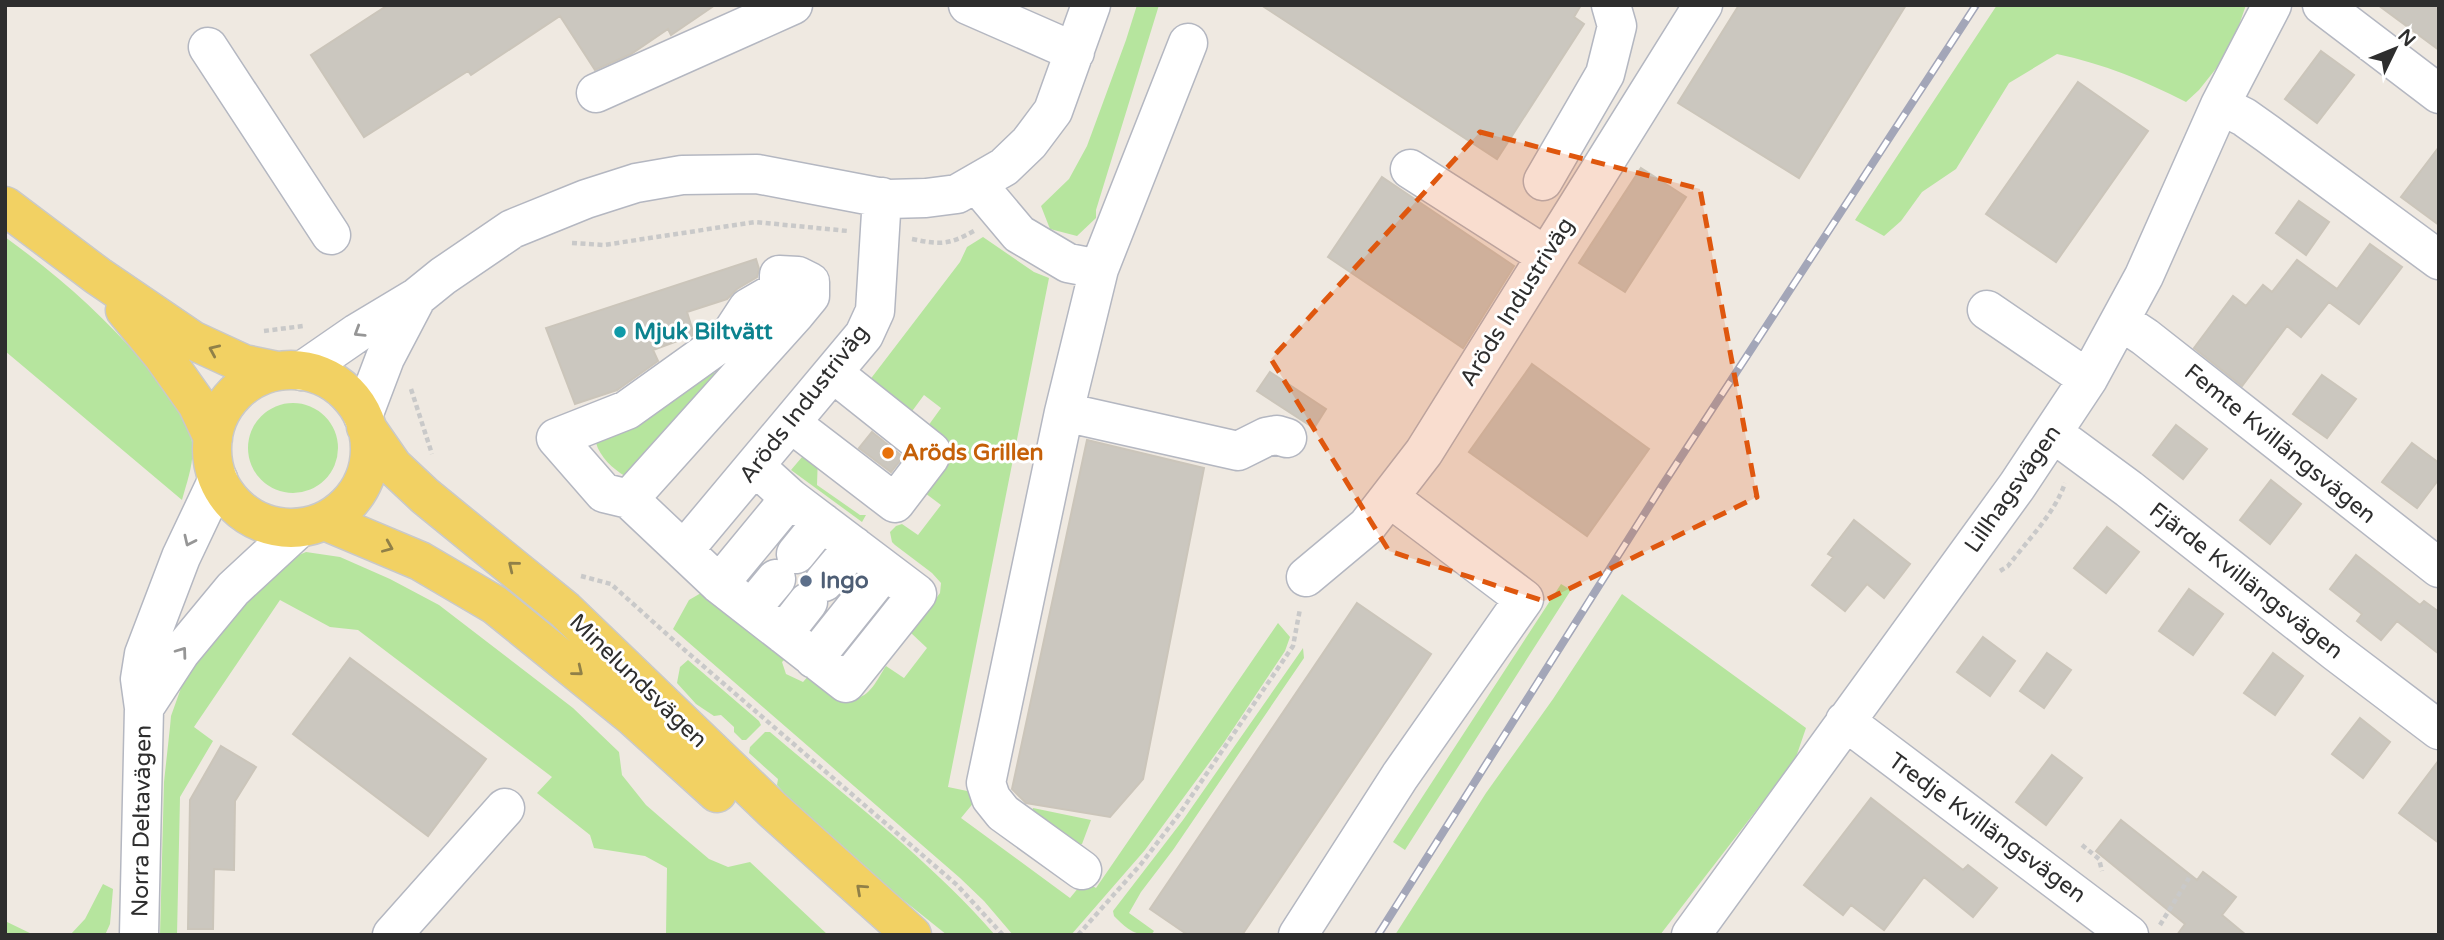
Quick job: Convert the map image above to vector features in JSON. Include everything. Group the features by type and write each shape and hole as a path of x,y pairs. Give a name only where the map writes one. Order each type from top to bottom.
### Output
{"main road":[{"name":"Minelundsvägen","path":"5,205 97,276 192,340 244,364 315,374 338,386 356,404 393,466 425,496 565,610 774,811 912,935"},
{"name":"Minelundsvägen","path":"97,276 163,356 190,394 212,438 218,479 224,492 244,513 270,525 312,524 420,561 495,605 675,753 873,935"},
{"path":"212,438 222,411 230,399 251,381 290,371"},
{"path":"312,524 348,505 363,481 370,454 365,421"}],"street":[{"path":"596,93 793,5"},
{"path":"290,371 417,297 512,229 586,199 636,183 682,175 757,174 883,197 926,198 957,194 1004,167 1029,143 1053,111 1091,5"},
{"path":"1543,181 1605,74 1617,26 1611,5"},
{"name":"Aröds Industriväg","path":"1306,577 1367,526 1424,452 1703,5"},
{"name":"Lillhagsvägen","path":"1691,935 2017,486 2088,379 2122,321 2156,252 2220,105 2272,5"},
{"path":"2322,5 2439,94"},
{"path":"974,6 1075,52"},
{"path":"1082,870 1003,813 991,798 986,783 1064,412 1099,269 1188,43"},
{"path":"208,47 331,235"},
{"path":"2220,105 2244,117 2439,260"},
{"path":"1410,169 1546,256"},
{"path":"977,184 1018,234 1068,263 1099,269"},
{"name":"Aröds Industriväg","path":"684,550 864,335 875,312 883,197"},
{"path":"365,421 385,358 417,297"},
{"path":"1987,310 2088,379"},
{"name":"Femte Kvillängsvägen","path":"2122,321 2439,568"},
{"path":"629,499 742,347 627,410 555,438 604,493 629,499 719,584 846,683 917,594 790,498 756,467"},
{"path":"783,634 816,592 866,555 895,503 930,457 931,451 833,373"},
{"path":"1064,412 1238,451 1266,437 1277,435 1287,438"},
{"path":"792,424 895,503"},
{"name":"Fjärde Kvillängsvägen","path":"2053,433 2439,730"},
{"name":"Norra Deltavägen","path":"139,935 144,708 140,678 144,654 181,557 218,479"},
{"path":"719,584 790,498"},
{"path":"1298,935 1400,776 1524,599 1390,498"},
{"path":"751,609 822,522"},
{"name":"Norra Deltavägen","path":"144,708 180,653 233,589 312,524"},
{"name":"Tredje Kvillängsvägen","path":"1845,722 2129,935"},
{"path":"392,935 505,808"}],"path":[{"path":"1079,935 1141,864 1180,813 1293,646 1306,577"},
{"path":"2153,935 2189,878"}],"highlighted area":[{"path":"1480,132 1700,189 1757,497 1544,601 1389,551 1271,359"}],"green space":[{"path":"1137,5 1159,5 1096,210 1096,218 1077,236 1050,229 1041,206 1069,179 1087,146"},
{"path":"1997,5 2246,5 2230,51 2186,102 2123,73 2057,54 2009,83 1956,169 1922,192 1901,221 1884,236 1855,220"},
{"path":"5,237 95,311 164,386 186,423 192,442 191,467 182,500 5,351"},
{"path":"983,237 1034,272 1049,278 948,787 972,792 975,801 961,818 1070,898 1084,881 1096,888 1278,623 1290,637 1285,651 1223,744 1145,850 1071,935 1013,935 960,878 673,629 689,600 701,593 787,657 782,662 786,674 803,682 811,673 850,698 857,698 872,688 886,666 904,678 927,648 911,633 940,593 941,583 892,542 890,532 902,524 918,535 941,505 921,490 928,426 941,408 924,395 910,414 869,381 960,262 967,247"},
{"path":"712,370 722,382 625,476 604,458 596,443 641,424"},
{"path":"284,403 302,403 318,410 331,423 338,439 338,457 331,473 318,486 302,493 284,493 268,486 255,473 248,457 248,439 255,423 268,410"},
{"path":"808,450 818,455 817,485 860,515 866,515 862,522 791,470"},
{"path":"306,552 340,557 439,605 573,708 619,752 622,775 646,805 683,837 709,859 728,867 750,862 828,935 666,935 667,868 645,856 594,848 590,835 537,793 552,777 358,630 330,627 280,600 194,727 213,741 180,797 177,935 160,935 164,782 171,716 186,674 280,563"},
{"path":"1561,584 1571,590 1405,850 1393,842"},
{"path":"1622,594 1806,728 1795,760 1660,935 1395,935 1486,793 1553,699"},
{"path":"1303,648 1304,658 1129,913 1154,931 1151,935 1130,930 1114,916 1113,911 1183,820"},
{"path":"688,660 759,721 761,725 746,740 742,740 734,732 734,727 721,715 714,716 696,704 677,683 680,667"},
{"path":"765,732 770,732 915,855 970,907 995,935 947,935 872,875 803,814 777,785 778,779 749,753 750,747"},
{"path":"1033,808 1091,820 1082,844 1077,844 1032,811"},
{"path":"103,884 113,889 110,924 105,935 70,935 85,919"},
{"path":"5,921 34,935 5,935"}],"building":[{"path":"388,5 715,5 671,35 668,29 631,54 595,70 560,16 471,75 468,71 364,137 311,55"},
{"path":"1261,5 1581,5 1574,17 1584,24 1497,159"},
{"path":"1739,5 1906,5 1799,178 1678,103"},
{"path":"2378,5 2439,5 2439,50"},
{"path":"2321,51 2354,75 2317,123 2285,99"},
{"path":"2078,82 2148,131 2056,262 1986,214"},
{"path":"2439,147 2439,225 2401,197"},
{"path":"1641,168 1686,197 1625,292 1579,263"},
{"path":"1382,177 1514,266 1463,348 1328,257"},
{"path":"2299,201 2329,222 2306,255 2276,233"},
{"path":"2370,244 2402,267 2359,324 2329,302 2301,337 2287,326 2242,386 2194,348 2233,296 2246,306 2263,285 2272,292 2297,260 2337,289"},
{"name":"Mjuk Biltvätt","path":"756,259 759,269 757,277 737,289 727,299 687,312 694,335 653,350 658,361 617,390 575,404 546,328"},
{"path":"1532,364 1649,449 1587,536 1469,452"},
{"path":"1270,372 1326,409 1314,428 1257,391"},
{"path":"2322,375 2356,399 2327,438 2293,414"},
{"path":"2176,425 2207,449 2183,479 2153,455"},
{"path":"872,432 903,457 891,472 859,448"},
{"path":"1087,440 1204,468 1143,779 1110,817 1026,803 1012,789"},
{"path":"2412,443 2439,463 2439,479 2417,508 2382,482"},
{"path":"2271,480 2301,504 2270,544 2240,520"},
{"path":"1854,520 1910,564 1884,598 1867,584 1845,611 1812,585 1833,557 1828,554"},
{"path":"2107,527 2139,552 2106,593 2074,568"},
{"path":"2356,555 2420,605 2424,601 2439,612 2439,654 2397,621 2381,640 2357,621 2362,614 2330,589"},
{"path":"2189,589 2223,614 2193,655 2159,631"},
{"path":"1357,603 1431,654 1242,935 1188,935 1150,909"},
{"path":"1983,637 2015,661 1990,696 1957,672"},
{"path":"2047,653 2071,670 2044,708 2020,691"},
{"path":"2273,653 2303,676 2275,715 2244,693"},
{"path":"350,658 486,759 428,836 293,734"},
{"path":"2360,718 2390,742 2363,778 2332,754"},
{"path":"221,746 256,767 235,801 234,870 214,869 213,929 188,929 190,800"},
{"path":"2052,755 2082,778 2046,825 2016,802"},
{"path":"2439,760 2439,843 2399,813"},
{"path":"1871,798 1963,870 1968,865 1997,888 1973,917 1924,877 1884,930 1851,905 1843,915 1804,885"},
{"path":"2121,820 2197,880 2203,872 2236,897 2222,915 2246,935 2177,935 2185,924 2096,851"}],"railway":[{"path":"1378,935 1662,486 1976,5"}],"place":[{"name":"Mjuk Biltvätt","path":"620,332"},
{"name":"Aröds Grillen","path":"888,453"},
{"name":"Ingo","path":"806,581"}]}
